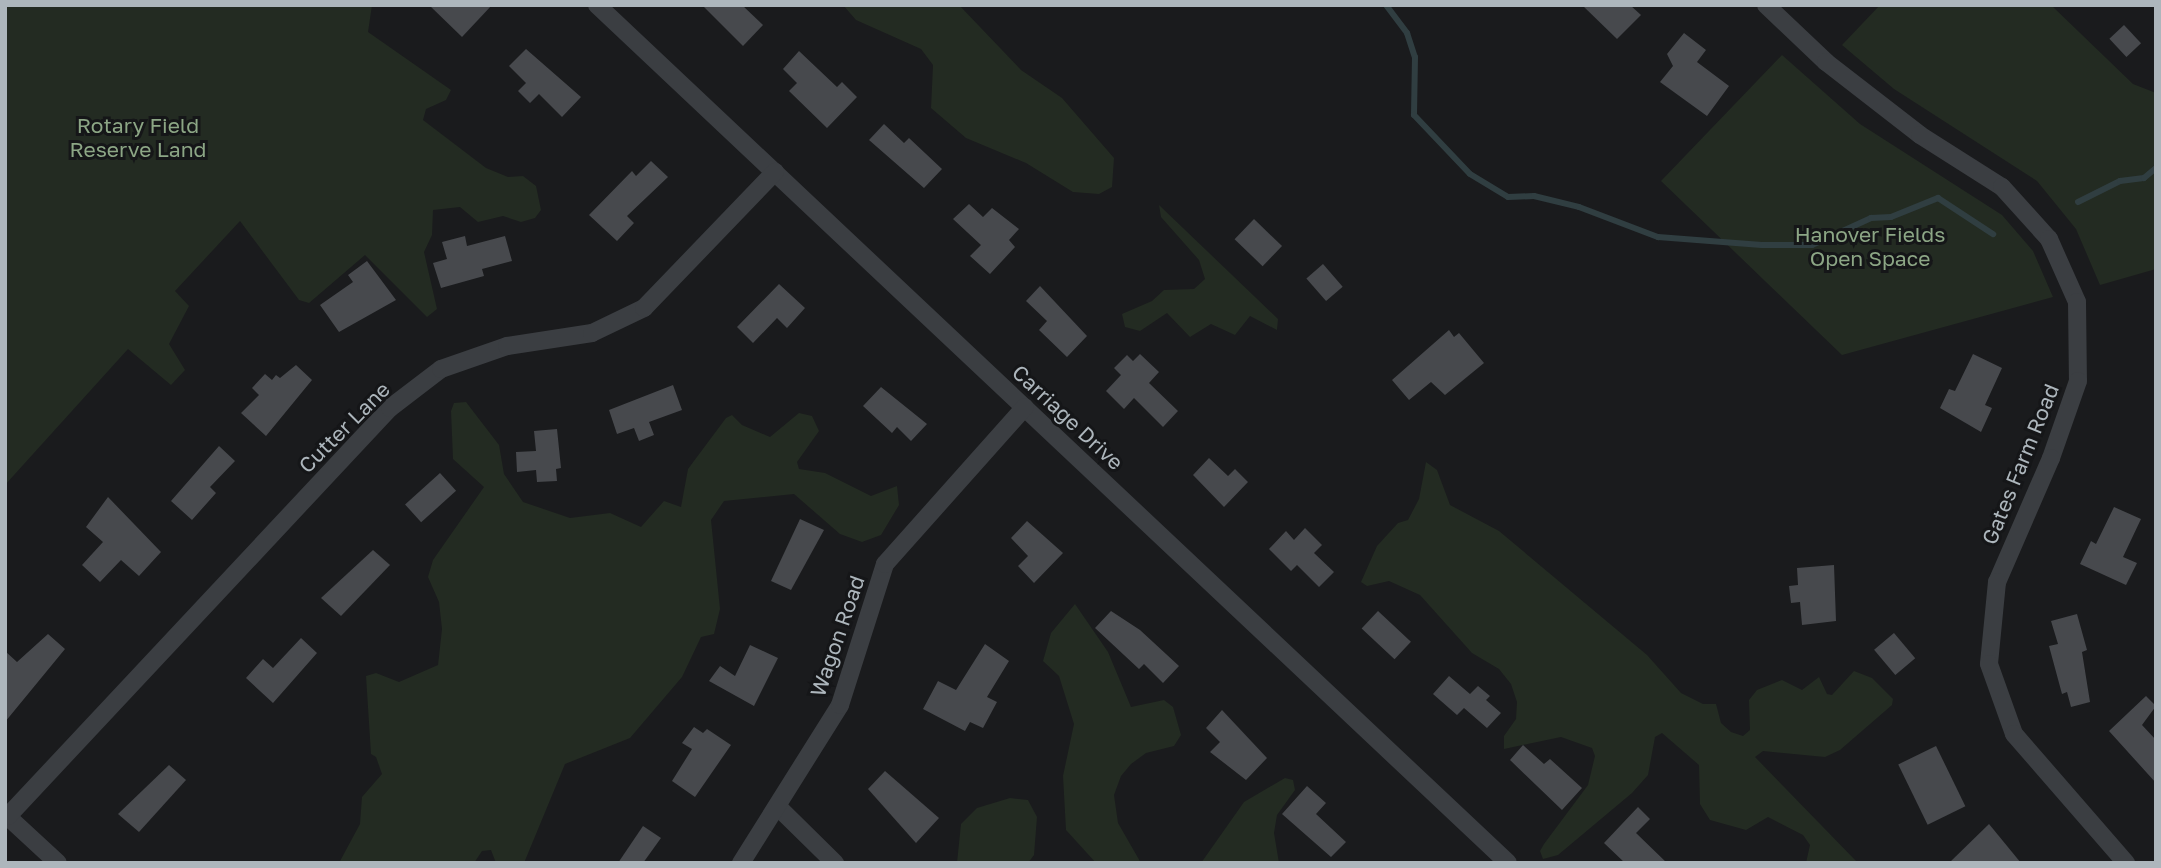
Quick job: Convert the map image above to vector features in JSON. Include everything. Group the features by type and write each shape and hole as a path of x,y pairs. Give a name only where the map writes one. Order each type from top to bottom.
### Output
{"street":[{"name":"Carriage Drive","path":"597,5 1508,863"},
{"name":"Gates Farm Road","path":"1766,5 1826,62 1910,127 2002,187 2049,239 2077,302 2078,381 2051,458 1997,582 1989,664 2014,734 2126,863"},
{"name":"Cutter Lane","path":"6,815 390,408 441,369 507,346 592,333 644,308 775,172"},
{"name":"Wagon Road","path":"741,863 840,705 885,564 1025,407"},
{"path":"778,807 835,863"},
{"path":"6,815 58,863"}],"green space":[{"name":"Rotary Field Reserve Land","path":"5,5 372,5 368,32 451,90 446,100 426,109 423,120 486,168 508,177 523,176 536,186 541,210 535,218 521,222 503,216 478,222 460,207 433,210 432,235 424,252 437,309 427,317 365,255 309,303 299,300 240,221 175,291 189,306 169,344 185,370 171,385 128,349 5,485"},
{"path":"843,5 959,5 1021,70 1062,98 1114,158 1112,187 1099,194 1073,192 1026,163 966,138 931,108 933,65 921,49 856,20"},
{"path":"1880,5 2051,5 2133,84 2156,93 2156,269 2100,285 2076,229 2037,181 1894,89 1842,45"},
{"name":"Hanover Fields Open Space","path":"1782,55 1860,124 2002,215 2033,251 2053,297 1842,355 1661,181"},
{"path":"1159,205 1278,319 1277,330 1250,316 1235,335 1211,324 1190,337 1167,313 1140,331 1125,327 1122,314 1152,301 1164,290 1194,289 1205,279 1199,260 1161,217"},
{"path":"466,402 499,445 504,474 523,502 570,518 610,513 641,527 664,501 681,507 688,469 726,418 732,415 742,425 770,437 799,413 812,416 819,431 797,462 799,469 825,473 871,496 897,486 899,505 881,535 862,542 840,534 794,494 724,501 711,520 720,609 714,634 701,637 682,677 630,738 565,764 524,863 496,863 491,850 482,851 474,863 339,863 360,824 362,797 382,774 376,757 371,754 366,676 376,673 399,682 438,665 442,629 439,602 428,577 433,560 484,487 453,459 451,411 454,403"},
{"path":"1426,462 1437,470 1450,505 1499,531 1647,655 1681,693 1703,704 1716,704 1721,723 1731,732 1743,736 1750,730 1749,700 1757,690 1782,680 1802,690 1819,677 1827,694 1832,695 1854,671 1872,678 1893,699 1892,705 1840,750 1825,757 1763,751 1755,757 1858,863 1806,863 1810,845 1803,835 1768,817 1746,830 1710,820 1700,804 1699,765 1662,733 1655,737 1648,775 1632,793 1558,855 1543,859 1540,851 1544,844 1588,785 1595,756 1592,748 1561,737 1504,749 1504,736 1516,719 1517,702 1511,684 1499,669 1472,653 1420,595 1389,581 1367,586 1361,582 1377,546 1398,523 1408,520 1419,499"},
{"path":"1075,604 1108,652 1131,707 1164,700 1173,707 1181,735 1174,746 1146,753 1131,764 1121,776 1114,795 1118,823 1141,863 1096,863 1066,830 1063,776 1074,724 1059,676 1043,661 1051,633"},
{"path":"1285,778 1293,780 1295,790 1277,815 1274,833 1279,863 1201,863 1244,802"},
{"path":"1010,798 1028,800 1037,817 1034,855 1028,863 957,863 961,824 977,808"}],"building":[{"path":"429,5 492,5 462,37"},
{"path":"702,5 742,5 763,25 743,46"},
{"path":"1582,5 1630,5 1641,15 1617,39"},
{"path":"2124,25 2141,43 2126,57 2109,39"},
{"path":"1684,33 1706,50 1697,62 1729,86 1707,116 1660,82 1673,66 1667,54"},
{"path":"526,49 581,97 562,117 539,94 530,103 518,91 526,83 509,66"},
{"path":"799,51 837,87 842,82 857,97 827,128 789,91 797,83 783,69"},
{"path":"884,124 904,143 909,138 942,169 924,188 869,140"},
{"path":"651,161 668,177 627,216 634,223 617,241 589,215 632,171 636,176"},
{"path":"969,204 983,217 992,208 1019,229 1009,240 1015,247 990,274 970,256 981,245 953,219"},
{"path":"1254,219 1282,246 1263,266 1235,239"},
{"path":"465,236 467,246 505,236 512,261 482,269 484,276 441,288 433,263 447,259 442,242"},
{"path":"367,261 396,300 339,332 320,305 353,282 348,275"},
{"path":"1323,264 1343,287 1326,301 1306,278"},
{"path":"779,284 805,308 787,328 777,318 753,343 737,327"},
{"path":"1040,286 1087,336 1067,357 1039,330 1047,321 1026,301"},
{"path":"1449,330 1454,337 1459,333 1484,363 1445,395 1431,382 1409,400 1392,380"},
{"path":"1140,354 1159,372 1149,383 1178,411 1163,427 1134,398 1124,409 1106,391 1121,375 1114,368 1127,355 1133,361"},
{"path":"1973,354 2002,368 1985,405 1992,408 1981,432 1940,408 1949,389 1955,391"},
{"path":"296,365 312,380 266,436 241,413 259,395 252,388 265,374 272,380 276,375 280,378"},
{"path":"673,385 682,410 649,422 654,435 639,441 634,428 617,434 609,410"},
{"path":"881,387 927,424 911,441 897,427 892,433 863,406"},
{"path":"557,429 561,468 556,469 557,481 537,482 536,470 517,472 516,452 536,451 534,431"},
{"path":"219,446 235,461 210,487 216,493 192,520 171,501"},
{"path":"1209,458 1228,476 1235,469 1248,482 1224,507 1193,475"},
{"path":"440,473 456,491 421,522 405,504"},
{"path":"108,497 161,552 139,576 121,560 100,582 82,565 103,542 86,527"},
{"path":"2114,507 2141,519 2123,557 2137,563 2126,585 2080,564 2091,541 2096,544"},
{"path":"800,519 824,530 791,590 771,581"},
{"path":"1027,521 1063,553 1034,583 1018,566 1028,556 1011,538"},
{"path":"1305,528 1322,545 1314,553 1334,572 1319,587 1297,565 1291,571 1269,549 1286,531 1294,540"},
{"path":"373,550 390,565 341,616 321,598"},
{"path":"1834,565 1836,621 1802,625 1800,602 1791,603 1789,586 1798,585 1797,568"},
{"path":"1111,611 1140,630 1179,666 1163,683 1144,664 1139,669 1095,628"},
{"path":"1378,611 1411,642 1395,659 1362,629"},
{"path":"2077,614 2087,650 2082,652 2090,702 2071,707 2067,692 2062,694 2049,646 2058,644 2051,621"},
{"path":"1894,633 1915,658 1895,675 1874,650"},
{"path":"48,634 65,649 5,722 5,651 17,662"},
{"path":"301,638 317,653 273,703 246,678 263,659 273,668"},
{"path":"985,644 1009,661 987,697 997,702 983,728 970,722 965,731 923,709 938,681 956,690"},
{"path":"750,645 778,658 754,706 709,681 720,666 735,676"},
{"path":"1449,676 1470,694 1478,686 1490,696 1486,700 1501,713 1487,728 1464,708 1457,715 1433,694"},
{"path":"2146,696 2156,706 2142,725 2156,740 2156,783 2109,731"},
{"path":"1222,710 1267,758 1246,780 1210,752 1220,742 1206,728"},
{"path":"694,727 703,733 707,729 731,745 695,797 672,781 692,749 682,743"},
{"path":"1523,745 1544,764 1550,759 1582,788 1562,810 1510,760"},
{"path":"1936,746 1965,806 1928,825 1898,764"},
{"path":"169,765 186,780 139,832 118,814"},
{"path":"885,771 939,818 916,843 868,789"},
{"path":"1307,786 1326,803 1316,814 1346,842 1331,857 1282,814"},
{"path":"1638,807 1650,819 1636,833 1667,863 1625,863 1604,843"},
{"path":"1989,824 2021,863 1949,863"},
{"path":"643,826 661,838 643,863 618,863"}],"waterway":[{"path":"1386,5 1407,33 1415,57 1414,115 1470,174 1508,197 1534,196 1579,207 1658,237 1762,245 1812,245 1871,218 1891,217 1938,198 1993,234"},
{"path":"2078,202 2120,181 2144,178 2156,168"}]}
